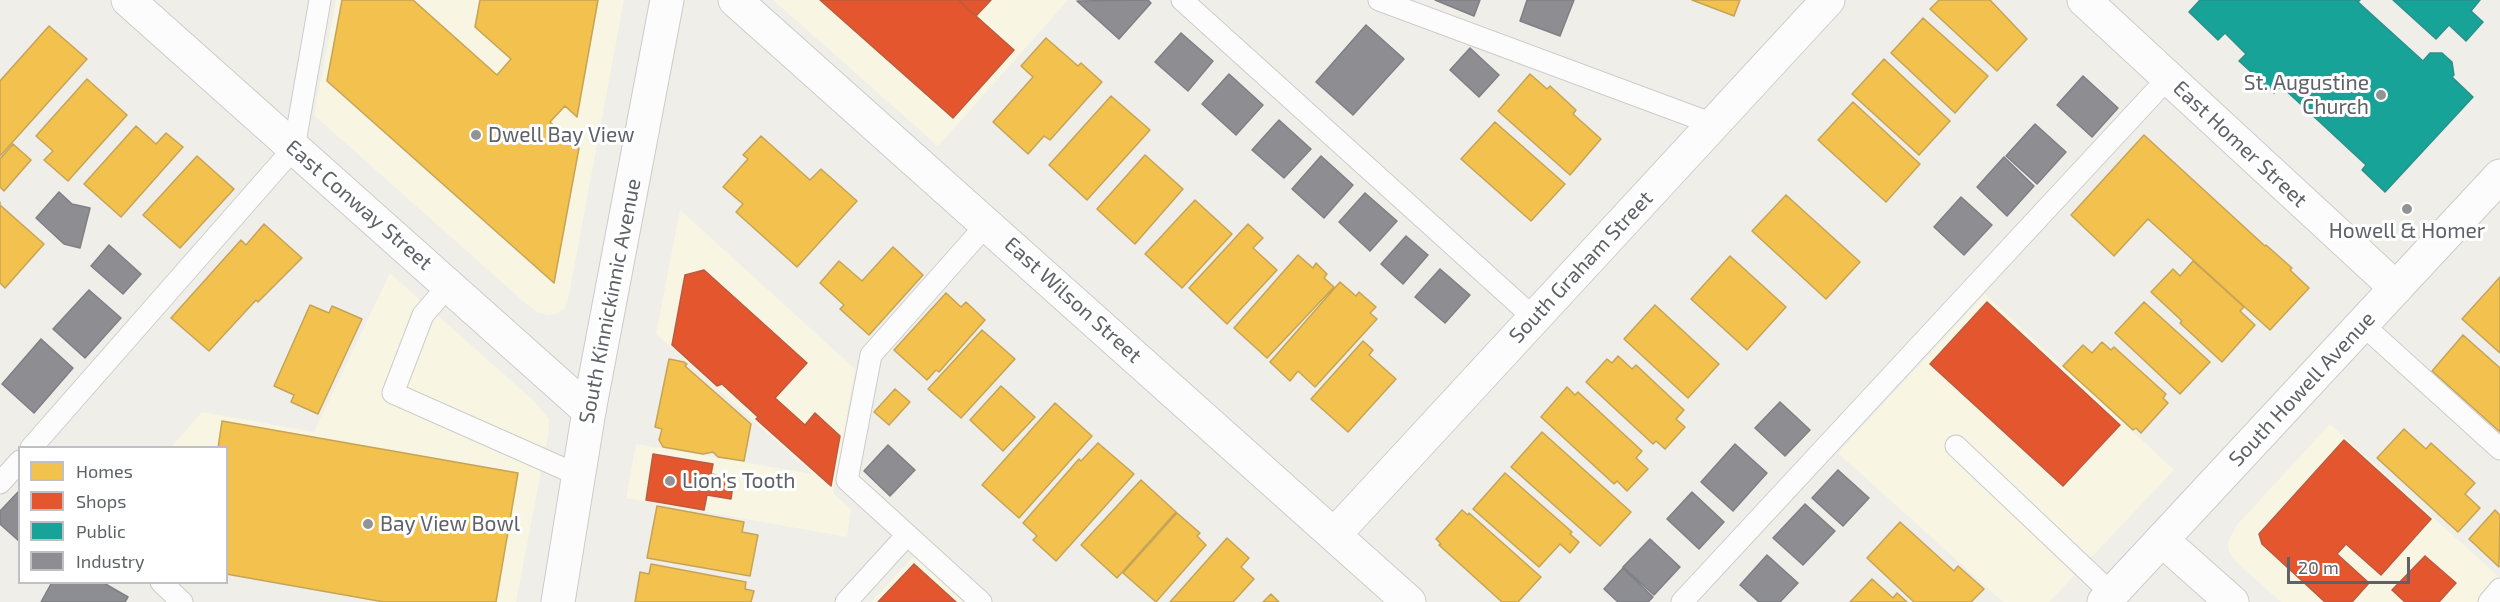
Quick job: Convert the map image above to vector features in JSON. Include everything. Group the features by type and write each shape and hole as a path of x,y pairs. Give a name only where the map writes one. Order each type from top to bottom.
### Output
{"street":[{"name":"East Conway Street","path":"128,0 589,411"},
{"name":"South Kinnickinnic Avenue","path":"558,602 589,411 667,0"},
{"name":"East Wilson Street","path":"735,0 1409,602"},
{"name":"South Graham Street","path":"1334,535 1828,0"},
{"name":"East Homer Street","path":"2084,0 2396,288"},
{"name":"South Howell Avenue","path":"2108,598 2500,176"},
{"path":"2162,540 2232,602"}],"lane":[{"path":"32,446 294,148 320,0"},
{"path":"1182,0 1534,318"},
{"path":"1378,0 1713,124"},
{"path":"1682,602 2168,78"},
{"path":"981,602 847,480 871,355 987,224"},
{"path":"449,285 423,315 393,393 578,475"},
{"path":"2362,324 2500,448"},
{"path":"1956,446 2108,598"},
{"path":"0,483 18,463"},
{"path":"846,602 907,535"},
{"path":"163,584 182,602"},
{"path":"2488,602 2500,589"}],"shaded area":[{"name":"Dwell Bay View","path":"336,0 624,0 565,308 558,313 548,315 537,312 525,303 314,115"},
{"path":"773,0 1068,0 938,146"},
{"path":"680,210 855,369 833,493 851,509 847,537 626,498 636,444 813,474 656,334"},
{"path":"390,273 534,401 549,419 549,430 516,602 381,602 228,574 228,446 172,446 202,412 314,432"},
{"path":"1985,294 2174,470 2049,602 2003,602 1838,453"},
{"path":"2330,424 2500,578 2478,602 2281,602 2235,561 2229,551 2228,542 2236,526"},
{"path":"914,556 965,602 871,602"}],"building: Homes":[{"name":"Dwell Bay View","path":"342,0 413,0 497,75 511,59 475,27 480,0 598,0 577,117 565,106 550,122 579,148 554,283 327,81"},
{"path":"1692,0 1740,0 1734,16"},
{"path":"1939,0 1990,0 2027,39 1997,71 1930,9"},
{"path":"1923,18 1988,76 1955,113 1891,53"},
{"path":"49,26 87,59 0,156 0,81"},
{"path":"1046,38 1078,66 1081,63 1102,82 1050,140 1044,136 1028,154 993,122 1033,77 1021,66"},
{"path":"1884,59 1950,121 1919,155 1852,94"},
{"path":"1530,74 1547,89 1550,86 1576,110 1573,114 1601,139 1570,175 1498,111"},
{"path":"87,79 127,115 68,181 44,160 53,151 36,136"},
{"path":"1111,96 1150,130 1087,200 1049,165"},
{"path":"1853,102 1920,164 1886,202 1818,140"},
{"path":"1495,122 1565,184 1531,221 1461,159"},
{"path":"136,126 156,144 166,133 183,147 121,217 84,184"},
{"path":"2144,135 2292,268 2290,270 2309,288 2270,330 2148,219 2114,256 2071,215"},
{"path":"761,136 810,180 821,169 857,201 797,267 736,212 743,204 723,187 748,159 743,155"},
{"path":"13,144 31,160 4,191 0,187 0,159"},
{"path":"1145,155 1183,189 1135,244 1097,209"},
{"path":"197,156 234,189 180,248 143,215"},
{"path":"1786,195 1860,262 1826,299 1752,231"},
{"path":"1195,200 1232,234 1182,288 1145,254"},
{"path":"0,205 44,244 5,288 0,283"},
{"path":"264,224 302,258 258,302 256,300 209,351 171,318 241,240 246,245"},
{"path":"1248,224 1263,238 1253,248 1277,270 1227,324 1189,288"},
{"path":"893,247 923,275 869,335 840,309 844,305 820,283 839,261 862,281"},
{"path":"1298,255 1313,268 1316,263 1327,274 1324,278 1334,287 1267,358 1234,328"},
{"path":"1730,256 1786,307 1747,350 1691,299"},
{"path":"2193,261 2244,307 2240,311 2255,325 2222,362 2151,292 2173,269 2180,276"},
{"path":"2500,277 2500,353 2462,319"},
{"path":"1340,282 1356,296 1359,292 1376,307 1370,313 1377,319 1315,387 1298,371 1290,381 1270,362"},
{"path":"946,293 961,307 966,302 985,320 939,372 936,370 927,380 894,350"},
{"path":"2144,302 2210,362 2180,394 2115,333"},
{"path":"310,305 329,313 332,306 362,319 318,414 291,402 294,395 274,386"},
{"path":"1655,305 1719,364 1688,398 1624,339"},
{"path":"982,330 1015,359 961,418 928,389"},
{"path":"2463,335 2500,368 2500,432 2432,371"},
{"path":"1363,341 1373,350 1369,355 1396,379 1348,432 1311,399"},
{"path":"2102,342 2111,350 2114,347 2166,394 2163,398 2168,403 2141,433 2136,428 2133,430 2063,366 2083,345 2092,353"},
{"path":"1618,356 1632,369 1636,365 1684,410 1676,419 1685,427 1665,449 1656,441 1653,444 1586,382 1607,359 1612,363"},
{"path":"669,359 687,364 685,366 751,424 744,461 718,457 713,452 703,454 663,447 659,440 662,429 655,427"},
{"path":"1001,386 1035,417 1003,451 970,420"},
{"path":"1567,387 1575,395 1578,392 1642,451 1636,458 1648,469 1627,491 1617,481 1614,484 1541,417"},
{"path":"895,389 910,402 889,425 874,412"},
{"path":"1055,403 1092,436 1019,518 982,485"},
{"name":"Bay View Bowl","path":"222,421 518,473 496,602 384,602 228,574 228,446 218,446"},
{"path":"2404,429 2426,449 2431,443 2475,483 2465,494 2480,508 2458,532 2377,458"},
{"path":"1542,432 1631,512 1600,546 1511,467"},
{"path":"1098,443 1134,474 1056,561 1033,540 1037,536 1023,523 1079,459 1081,461"},
{"path":"1505,473 1572,532 1570,534 1579,542 1570,553 1560,544 1539,567 1473,509"},
{"path":"1141,480 1176,512 1117,578 1081,545"},
{"path":"657,506 744,522 742,532 758,535 750,576 647,558"},
{"path":"1462,510 1468,515 1469,513 1541,577 1518,602 1502,602 1439,545 1441,544 1436,539"},
{"path":"2495,510 2500,515 2499,567 2469,539"},
{"path":"1177,513 1200,533 1197,536 1206,545 1156,602 1123,573"},
{"path":"1900,522 1954,571 1958,566 1984,589 1971,602 1914,602 1867,558"},
{"path":"1227,538 1249,558 1241,567 1254,579 1233,602 1170,602"},
{"path":"651,564 746,582 745,589 754,591 751,602 635,602 640,572 649,574"},
{"path":"1872,579 1893,598 1897,593 1907,602 1850,602"},
{"path":"1271,594 1279,602 1263,602"}],"building: Shops":[{"path":"820,0 958,0 1014,50 953,118"},
{"path":"958,0 991,0 976,16"},
{"path":"704,270 807,363 775,398 805,425 815,413 840,436 831,486 756,419 758,417 722,384 717,386 672,345 685,275"},
{"path":"1987,302 2120,425 2063,486 1930,364"},
{"path":"2344,440 2431,519 2381,575 2346,544 2337,554 2369,583 2352,602 2325,602 2262,544 2259,534"},
{"path":"653,454 713,464 711,474 734,478 731,499 707,495 704,510 646,500"},
{"path":"2425,556 2456,583 2439,602 2405,602 2392,590"},
{"path":"914,564 956,602 878,602"}],"building: Public":[{"name":"St. Augustine Church","path":"2200,0 2360,0 2358,2 2423,61 2430,53 2442,53 2452,62 2454,75 2452,77 2473,97 2385,192 2362,170 2366,165 2281,86 2274,93 2239,61 2246,54 2225,33 2218,40 2189,12"},
{"path":"2393,0 2480,0 2471,11 2483,22 2466,41 2449,25 2436,39"}],"building: Industry":[{"path":"1148,0 1151,3 1119,39 1077,1"},
{"path":"1435,0 1480,0 1474,16"},
{"path":"1527,0 1574,0 1560,36 1520,21"},
{"path":"1366,25 1404,59 1353,115 1316,82"},
{"path":"1181,33 1213,61 1188,91 1155,62"},
{"path":"1470,48 1499,75 1479,97 1450,70"},
{"path":"1229,74 1263,105 1236,135 1202,104"},
{"path":"2083,76 2118,108 2092,137 2057,105"},
{"path":"1279,120 1311,149 1284,178 1252,150"},
{"path":"2035,124 2066,152 2037,184 2006,156"},
{"path":"1321,156 1353,185 1324,218 1292,189"},
{"path":"2004,157 2034,186 2007,216 1977,187"},
{"path":"59,192 72,204 90,208 80,248 64,244 36,218"},
{"path":"1365,193 1397,221 1370,251 1339,222"},
{"path":"1961,197 1992,225 1964,255 1934,227"},
{"path":"1406,236 1428,255 1403,284 1381,264"},
{"path":"109,245 141,274 123,294 91,266"},
{"path":"1440,269 1470,295 1445,323 1415,297"},
{"path":"89,290 121,318 85,358 53,329"},
{"path":"41,339 73,368 34,413 2,384"},
{"path":"1780,402 1810,430 1785,456 1755,428"},
{"path":"1735,444 1767,473 1733,511 1701,482"},
{"path":"888,445 915,470 890,496 864,471"},
{"path":"1838,470 1869,498 1843,526 1812,498"},
{"path":"18,492 18,540 0,524 0,511"},
{"path":"1692,492 1724,522 1699,549 1667,519"},
{"path":"1805,504 1835,531 1803,565 1773,538"},
{"path":"1650,539 1680,567 1654,595 1623,567"},
{"path":"1767,555 1798,583 1780,602 1759,602 1740,585"},
{"path":"1623,568 1653,597 1648,602 1618,602 1604,589"},
{"path":"51,584 105,584 128,597 125,602 41,602"}],"place":[{"name":"St. Augustine Church","path":"2381,95"},
{"name":"Dwell Bay View","path":"476,135"},
{"name":"Howell & Homer","path":"2407,209"},
{"name":"Lion's Tooth","path":"670,481"},
{"name":"Bay View Bowl","path":"368,524"}]}
